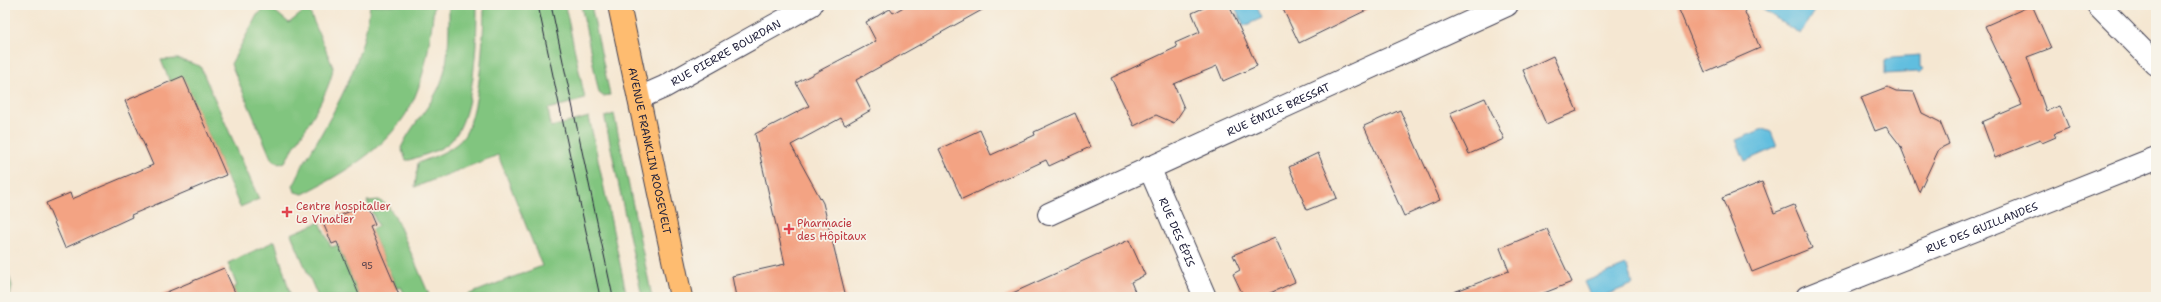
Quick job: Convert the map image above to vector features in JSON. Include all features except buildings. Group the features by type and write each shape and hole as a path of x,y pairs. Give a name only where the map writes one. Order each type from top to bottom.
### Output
{"main road":[{"name":"AVENUE FRANKLIN ROOSEVELT","path":"619,5 681,297"}],"street":[{"name":"RUE PIERRE BOURDAN","path":"639,98 664,87 810,5"},
{"name":"RUE ÉMILE BRESSAT","path":"1049,214 1507,5"},
{"path":"2098,5 2156,64"},
{"name":"RUE DES GUILLANDES","path":"1807,297 2156,158"},
{"name":"RUE DES ÉPIS","path":"1150,167 1205,297"}],"green space":[{"path":"370,5 434,5 426,58 415,98 409,109 388,136 362,159 333,178 303,194 295,192 293,185 346,87 361,47 367,26"},
{"path":"449,5 477,5 475,56 470,96 459,130 451,141 432,152 406,160 401,148 436,93 444,73 448,50"},
{"path":"484,5 565,5 585,99 548,109 551,127 589,117 627,297 462,297 542,266 498,155 415,187 418,163 441,154 461,140 473,115 480,76"},
{"path":"581,5 591,5 610,95 603,96 599,93"},
{"path":"266,8 271,8 289,23 308,8 333,67 327,89 314,115 285,162 279,164 271,158 231,64 257,15"},
{"path":"178,59 200,66 259,199 240,207 183,77 170,82 161,60"},
{"path":"614,114 652,297 642,297 605,119 605,117"},
{"path":"379,200 387,205 395,216 430,297 406,297 401,287 397,289 371,230 378,226 367,201"},
{"path":"320,222 331,247 338,245 360,297 318,297 291,234"},
{"path":"275,241 291,297 237,297 233,288 237,286 228,263"},
{"path":"5,262 12,286 10,297 5,297"}],"water":[{"path":"1234,5 1256,5 1262,18 1244,26"},
{"path":"1756,5 1804,5 1814,11 1800,34"},
{"path":"1920,55 1920,67 1924,69 1919,74 1917,72 1885,74 1885,61 1893,57"},
{"path":"1763,129 1771,132 1777,147 1745,161 1736,140"},
{"path":"1626,265 1633,284 1601,297 1591,297 1584,282"}],"tram line":[{"path":"538,5 600,297"},
{"path":"551,5 613,297"}],"place":[{"name":"Centre hospitalier Le Vinatier","path":"287,212"},
{"name":"Pharmacie des Hôpitaux","path":"789,229"}]}
